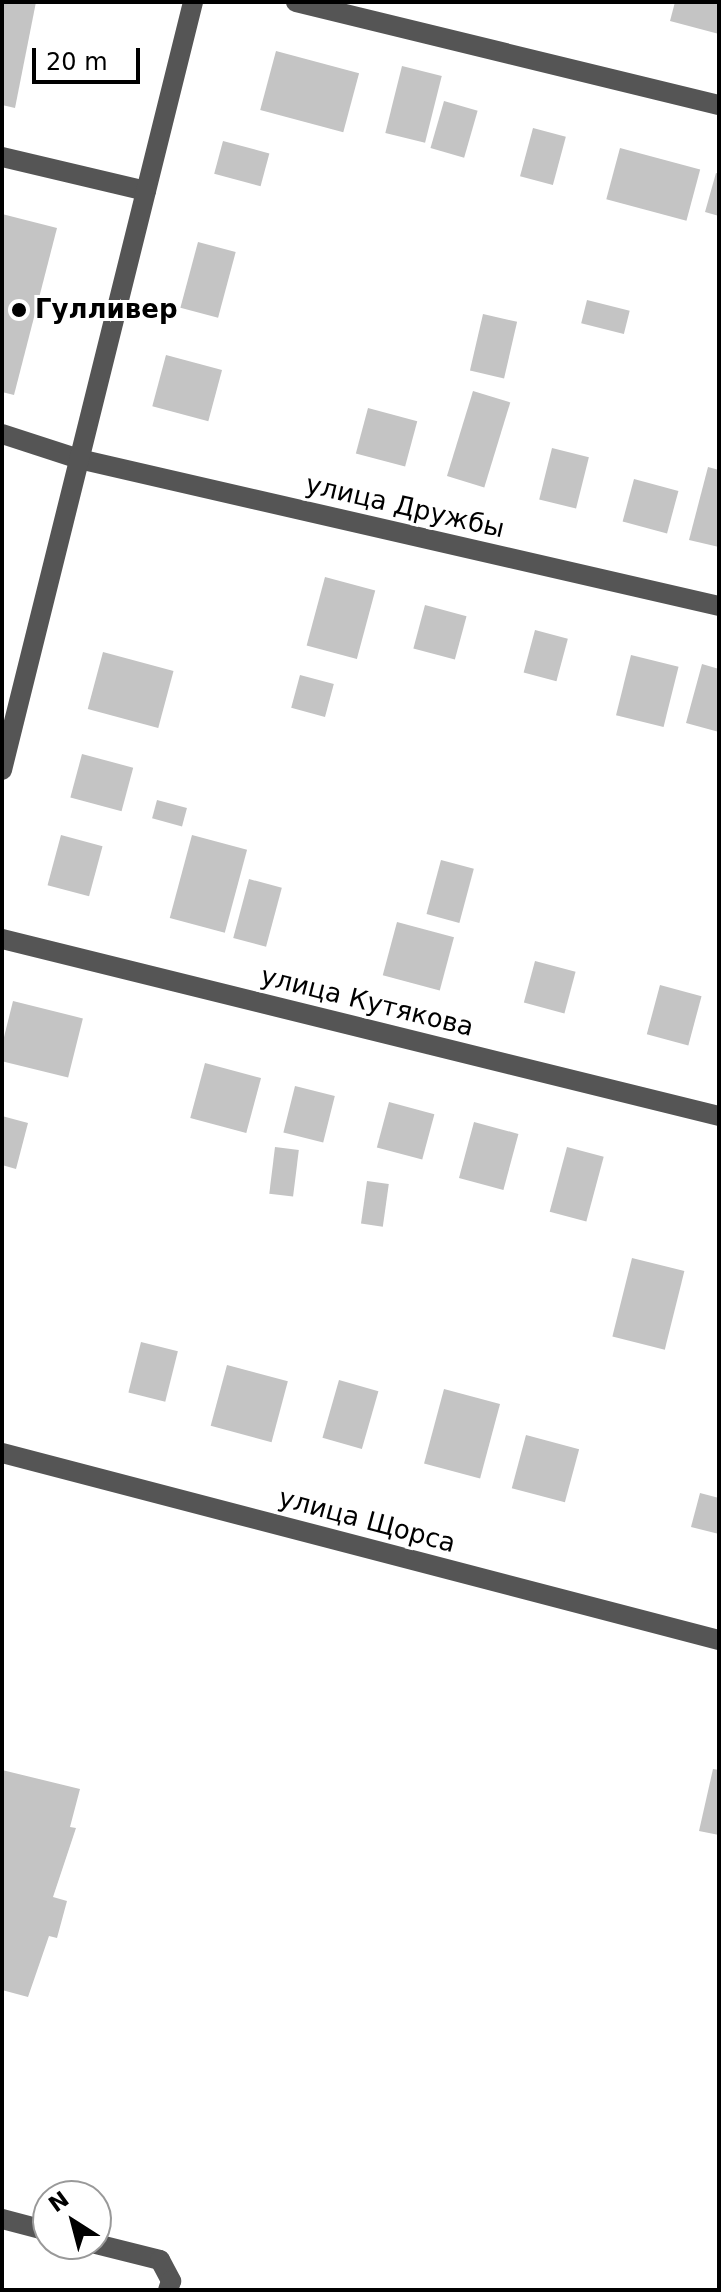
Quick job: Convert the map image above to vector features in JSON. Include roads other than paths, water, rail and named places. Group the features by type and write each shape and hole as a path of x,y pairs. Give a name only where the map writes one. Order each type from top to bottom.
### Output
{"street":[{"path":"2,770 193,2"},
{"path":"296,2 719,105"},
{"path":"2,157 146,191"},
{"name":"улица Дружбы","path":"2,434 79,459 719,606"},
{"name":"улица Кутякова","path":"2,939 719,1116"},
{"name":"улица Щорса","path":"2,1453 719,1640"},
{"path":"2,2219 32,2227"},
{"path":"112,2248 160,2260 171,2281 168,2290"}],"place":[{"name":"Гулливер","path":"19,310"}]}
